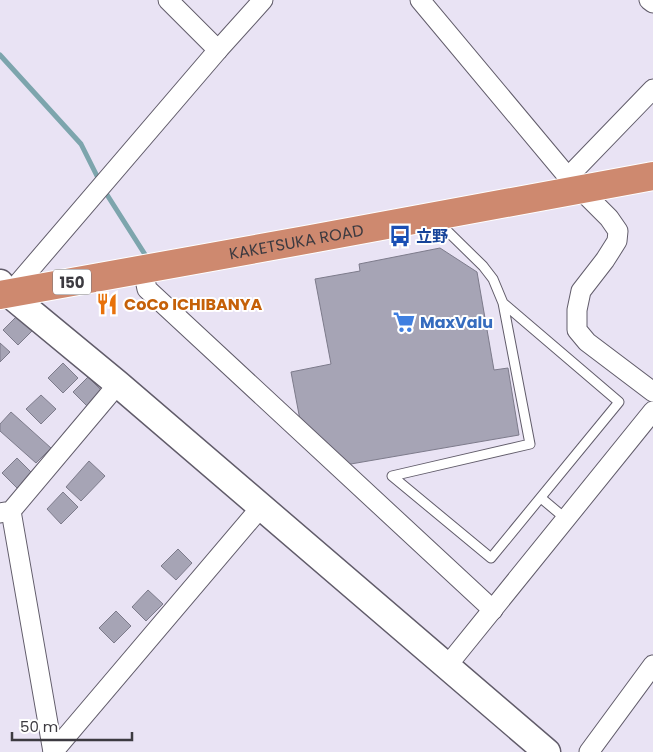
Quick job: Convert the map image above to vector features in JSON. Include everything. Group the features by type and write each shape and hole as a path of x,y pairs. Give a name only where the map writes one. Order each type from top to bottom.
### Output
{"highway":[{"name":"KAKETSUKA ROAD","path":"3,291 146,269 432,216 574,183 653,176"}],"street":[{"path":"168,0 218,50"},
{"path":"263,0 3,291 118,384 548,752"},
{"path":"420,0 574,183 609,218 618,231 617,241 581,291 577,310 577,330 587,342 653,392"},
{"path":"649,0 653,4"},
{"path":"574,183 653,89"},
{"path":"146,269 147,289 492,610"},
{"path":"53,752 5,512 118,384"},
{"path":"447,666 653,411"},
{"path":"53,752 261,507"},
{"path":"589,752 653,665"}],"lane":[{"path":"432,216 493,278 502,303 530,444 392,476 491,558 619,402 502,303"},
{"path":"541,498 566,519"}],"building":[{"name":"MaxValu","path":"440,248 477,272 494,370 508,368 519,435 345,465 300,420 291,372 331,364 315,279 360,271 359,264"},
{"path":"18,315 33,330 18,345 3,330"},
{"path":"0,343 10,352 0,362"},
{"path":"63,363 78,378 63,393 48,378"},
{"path":"88,377 103,392 88,407 73,392"},
{"path":"41,395 56,409 41,424 26,409"},
{"path":"11,412 51,448 36,463 0,431 0,424"},
{"path":"17,458 32,473 17,488 2,473"},
{"path":"89,461 105,476 81,501 66,487"},
{"path":"63,492 78,507 61,524 47,509"},
{"path":"178,549 192,563 176,580 161,566"},
{"path":"148,590 163,604 146,621 132,607"},
{"path":"116,611 131,626 114,643 99,628"}],"waterway":[{"path":"0,55 81,144 100,182"},
{"path":"104,190 146,256 147,261"}],"place":[{"name":"立野","path":"400,236"},
{"name":"CoCo ICHIBANYA","path":"107,304"},
{"name":"MaxValu","path":"404,322"}]}
